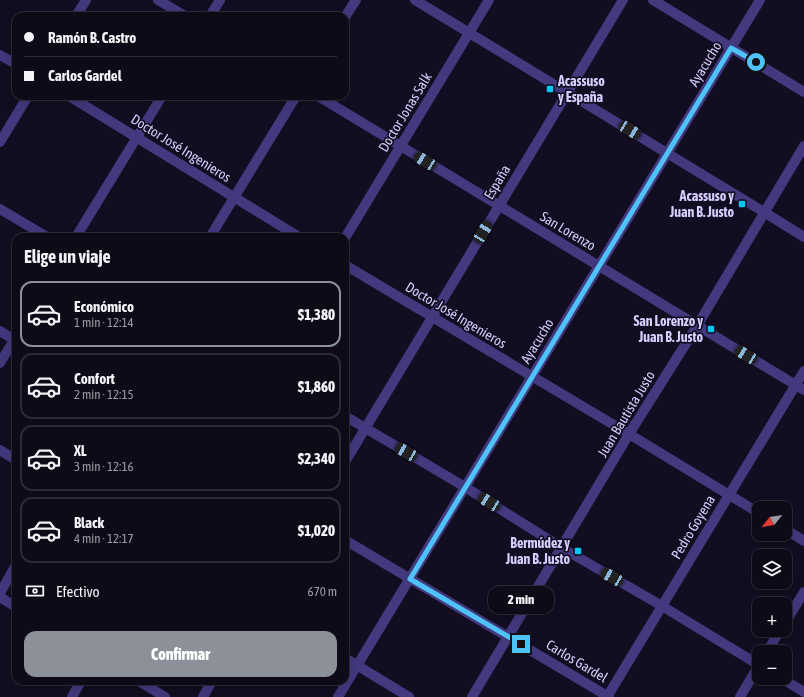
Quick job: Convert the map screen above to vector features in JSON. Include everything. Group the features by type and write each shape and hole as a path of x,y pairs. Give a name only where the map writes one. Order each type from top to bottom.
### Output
{"street":[{"path":"78,12 86,0"},
{"path":"158,0 178,12"},
{"path":"212,12 220,0"},
{"path":"348,12 356,0"},
{"path":"414,0 804,237"},
{"name":"Doctor Jonas Salk","path":"348,233 489,0"},
{"name":"España","path":"349,455 623,0"},
{"path":"653,0 804,92"},
{"name":"Ayacucho","path":"349,679 760,0"},
{"path":"0,55 12,62"},
{"path":"0,142 26,100"},
{"name":"Doctor José Ingenieros","path":"76,100 292,233"},
{"path":"78,233 160,100"},
{"path":"212,233 294,100"},
{"name":"San Lorenzo","path":"325,100 800,387"},
{"name":"Juan Bautista Justo","path":"472,697 629,434 697,326 804,146"},
{"path":"0,209 40,233"},
{"name":"Doctor José Ingenieros","path":"349,267 752,509"},
{"path":"0,331 12,337"},
{"path":"0,363 12,344"},
{"name":"Pedro Goyena","path":"608,697 729,495 800,387 804,371"},
{"path":"349,418 465,487 562,548 752,661"},
{"path":"0,450 12,458"},
{"path":"792,533 804,541"},
{"name":"Carlos Gardel","path":"349,542 608,697"},
{"path":"0,593 12,571"},
{"path":"792,611 804,592"},
{"path":"0,597 12,604"},
{"path":"349,661 409,697"},
{"path":"740,697 752,677"},
{"path":"72,697 80,685"},
{"path":"146,685 165,697"},
{"path":"203,697 210,685"},
{"name":"Ayacucho","path":"338,697 345,685"},
{"path":"792,685 804,692"}],"place":[{"name":"Acassuso y España","path":"550,89"},
{"name":"Acassuso y Juan B. Justo","path":"742,204"},
{"name":"San Lorenzo y Juan B. Justo","path":"711,329"},
{"name":"Bermúdez y Juan B. Justo","path":"578,551"}],"route":[{"path":"521,644 410,579 731,48 756,62"}]}
